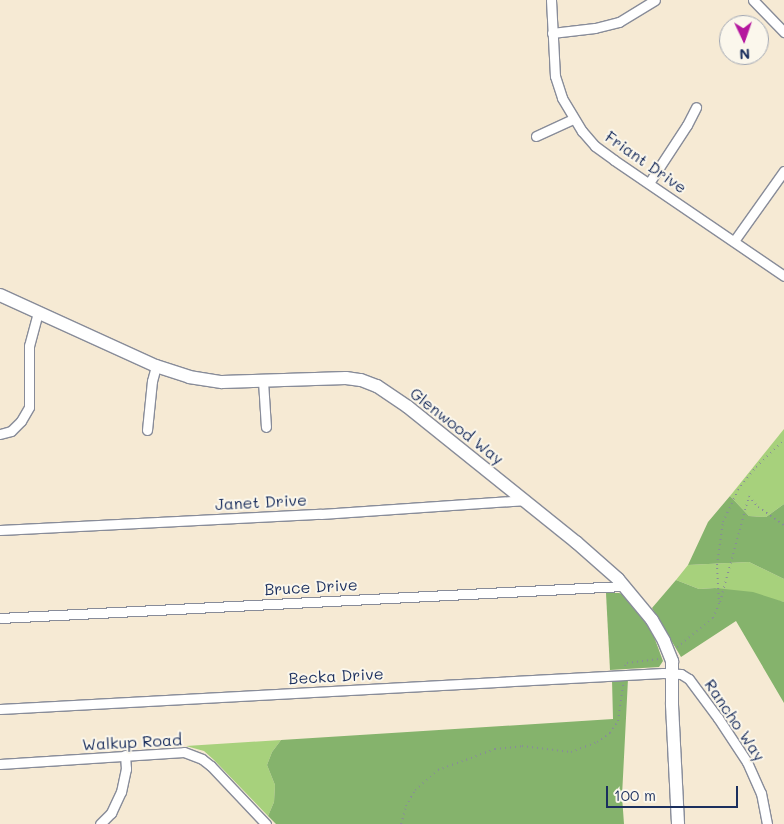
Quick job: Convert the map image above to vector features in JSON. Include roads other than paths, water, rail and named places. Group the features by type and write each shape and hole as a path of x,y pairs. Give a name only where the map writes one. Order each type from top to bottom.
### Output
{"street":[{"name":"Friant Drive","path":"551,0 555,76 562,98 573,119 595,146 784,276"},
{"path":"552,33 595,28 619,22 655,0"},
{"path":"754,0 784,32"},
{"path":"649,183 687,125 696,107"},
{"path":"536,136 573,119"},
{"path":"734,241 784,171"},
{"name":"Glenwood Way","path":"0,295 156,366 204,380 263,381 346,378 361,380 377,386 408,407 576,542 624,586 652,620 670,652 673,672 672,705 678,824"},
{"path":"0,434 11,431 22,421 29,407 29,346 38,312"},
{"path":"147,430 152,381 156,366"},
{"path":"263,381 266,427"},
{"name":"Janet Drive","path":"0,530 321,514 524,500"},
{"name":"Bruce Drive","path":"0,618 624,586"},
{"name":"Becka Drive","path":"0,709 673,672"},
{"name":"Rancho Way","path":"673,672 685,675 689,679 735,743 755,777 765,806 767,824"},
{"name":"Walkup Road","path":"0,764 184,752 202,759 266,824"},
{"path":"100,824 111,813 122,792 126,769 125,755"}]}
